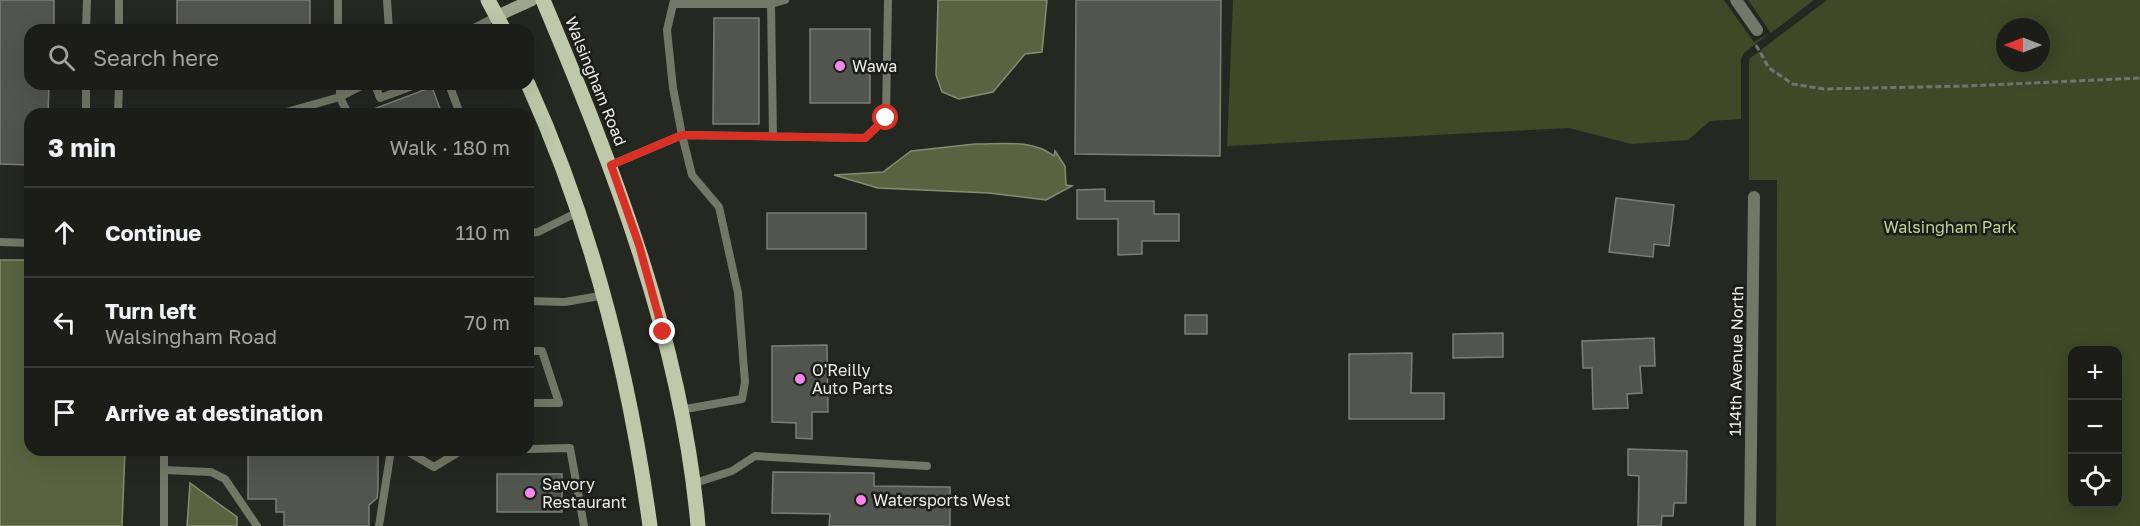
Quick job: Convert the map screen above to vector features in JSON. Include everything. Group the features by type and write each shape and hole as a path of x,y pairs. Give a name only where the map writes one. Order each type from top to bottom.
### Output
{"main road":[{"path":"488,0 501,23"},
{"name":"Walsingham Road","path":"543,0 611,165 639,245 680,410 698,526"},
{"path":"530,90 578,212 605,295 626,376 650,526"}],"street":[{"path":"501,23 532,0"},
{"path":"1736,0 1757,30"},
{"name":"114th Avenue North","path":"1750,526 1754,197"}],"lane":[{"path":"87,0 87,24"},
{"path":"119,0 119,24"},
{"path":"338,0 338,24"},
{"path":"387,0 389,24"},
{"path":"680,410 742,399 745,382 738,293 719,207 692,175 673,88 667,30 673,2 771,4 785,0"},
{"path":"611,165 682,135 865,138 886,118 888,0"},
{"path":"771,4 774,136"},
{"path":"86,90 86,108"},
{"path":"118,90 118,108"},
{"path":"340,90 340,97 345,108"},
{"path":"301,108 340,97 353,90"},
{"path":"377,90 380,98 402,90"},
{"path":"451,90 458,108"},
{"path":"534,232 578,212"},
{"path":"0,242 24,243"},
{"path":"534,301 565,302 605,295"},
{"path":"534,351 542,351 559,403 534,403"},
{"path":"534,448 570,448 584,526"},
{"path":"164,456 164,526"},
{"path":"379,526 390,456"},
{"path":"415,456 434,467 452,456"},
{"path":"692,484 732,471 755,456 927,466"},
{"path":"164,470 211,472 225,479 257,526"}],"path":[{"path":"1757,30 1754,41 1769,68 1793,84 1824,89 2001,85 2140,78"}],"green space":[{"path":"1233,0 1724,0 1754,42 1770,33 1744,53 1741,59 1741,119 1710,121 1688,140 1631,144 1569,128 1227,146"},
{"path":"1748,0 1814,0 1771,33"},
{"name":"Walsingham Park","path":"1827,0 2140,0 2140,526 1776,526 1777,180 1749,180 1749,59"}],"shaded area":[{"path":"938,0 1047,0 1042,52 1025,54 993,92 959,99 942,92 936,75"},
{"path":"975,144 1026,145 1054,156 1055,151 1065,166 1066,185 1072,186 1046,200 989,193 878,188 834,175 883,172 911,151"},
{"path":"0,260 24,260 24,456 125,456 122,526 0,526"},
{"path":"190,483 237,517 237,526 187,526"}],"building":[{"path":"0,0 54,0 54,24 24,24 24,90 49,90 48,108 24,108 24,165 0,164"},
{"path":"177,0 310,0 310,24 177,24"},
{"path":"1076,0 1221,0 1220,156 1075,154"},
{"path":"714,18 759,18 759,124 713,124"},
{"name":"Wawa","path":"810,29 870,29 870,103 810,103"},
{"path":"424,90 433,90 440,108 376,108"},
{"path":"1105,189 1105,201 1154,201 1154,214 1179,214 1179,241 1142,241 1142,254 1118,255 1118,219 1077,219 1077,190"},
{"path":"1616,198 1674,205 1669,246 1654,244 1653,257 1609,252"},
{"path":"767,213 866,213 866,249 767,249"},
{"path":"1185,315 1207,315 1207,334 1185,334"},
{"path":"1503,333 1503,357 1453,358 1453,334"},
{"path":"1654,338 1655,366 1640,366 1642,393 1627,394 1628,408 1593,409 1592,368 1583,368 1582,341"},
{"name":"O'Reilly Auto Parts","path":"827,345 828,412 812,412 812,439 796,438 796,423 772,422 772,346"},
{"path":"1412,353 1411,393 1444,393 1444,419 1349,419 1349,354"},
{"path":"1628,449 1687,451 1686,503 1674,503 1673,516 1662,516 1661,526 1638,526 1639,476 1628,475"},
{"path":"248,456 378,456 377,498 369,505 369,526 284,526 284,512 276,512 276,499 248,499"},
{"name":"Watersports West","path":"773,472 874,473 874,486 950,487 950,526 829,526 830,514 772,513"},
{"name":"Savory Restaurant","path":"497,474 562,474 562,512 497,512"}],"place":[{"name":"Wawa","path":"840,66"},
{"name":"O'Reilly Auto Parts","path":"800,379"},
{"name":"Savory Restaurant","path":"530,493"},
{"name":"Watersports West","path":"861,500"}],"route":[{"path":"663,332 639,245 611,165 682,135 865,138 886,118"}]}
